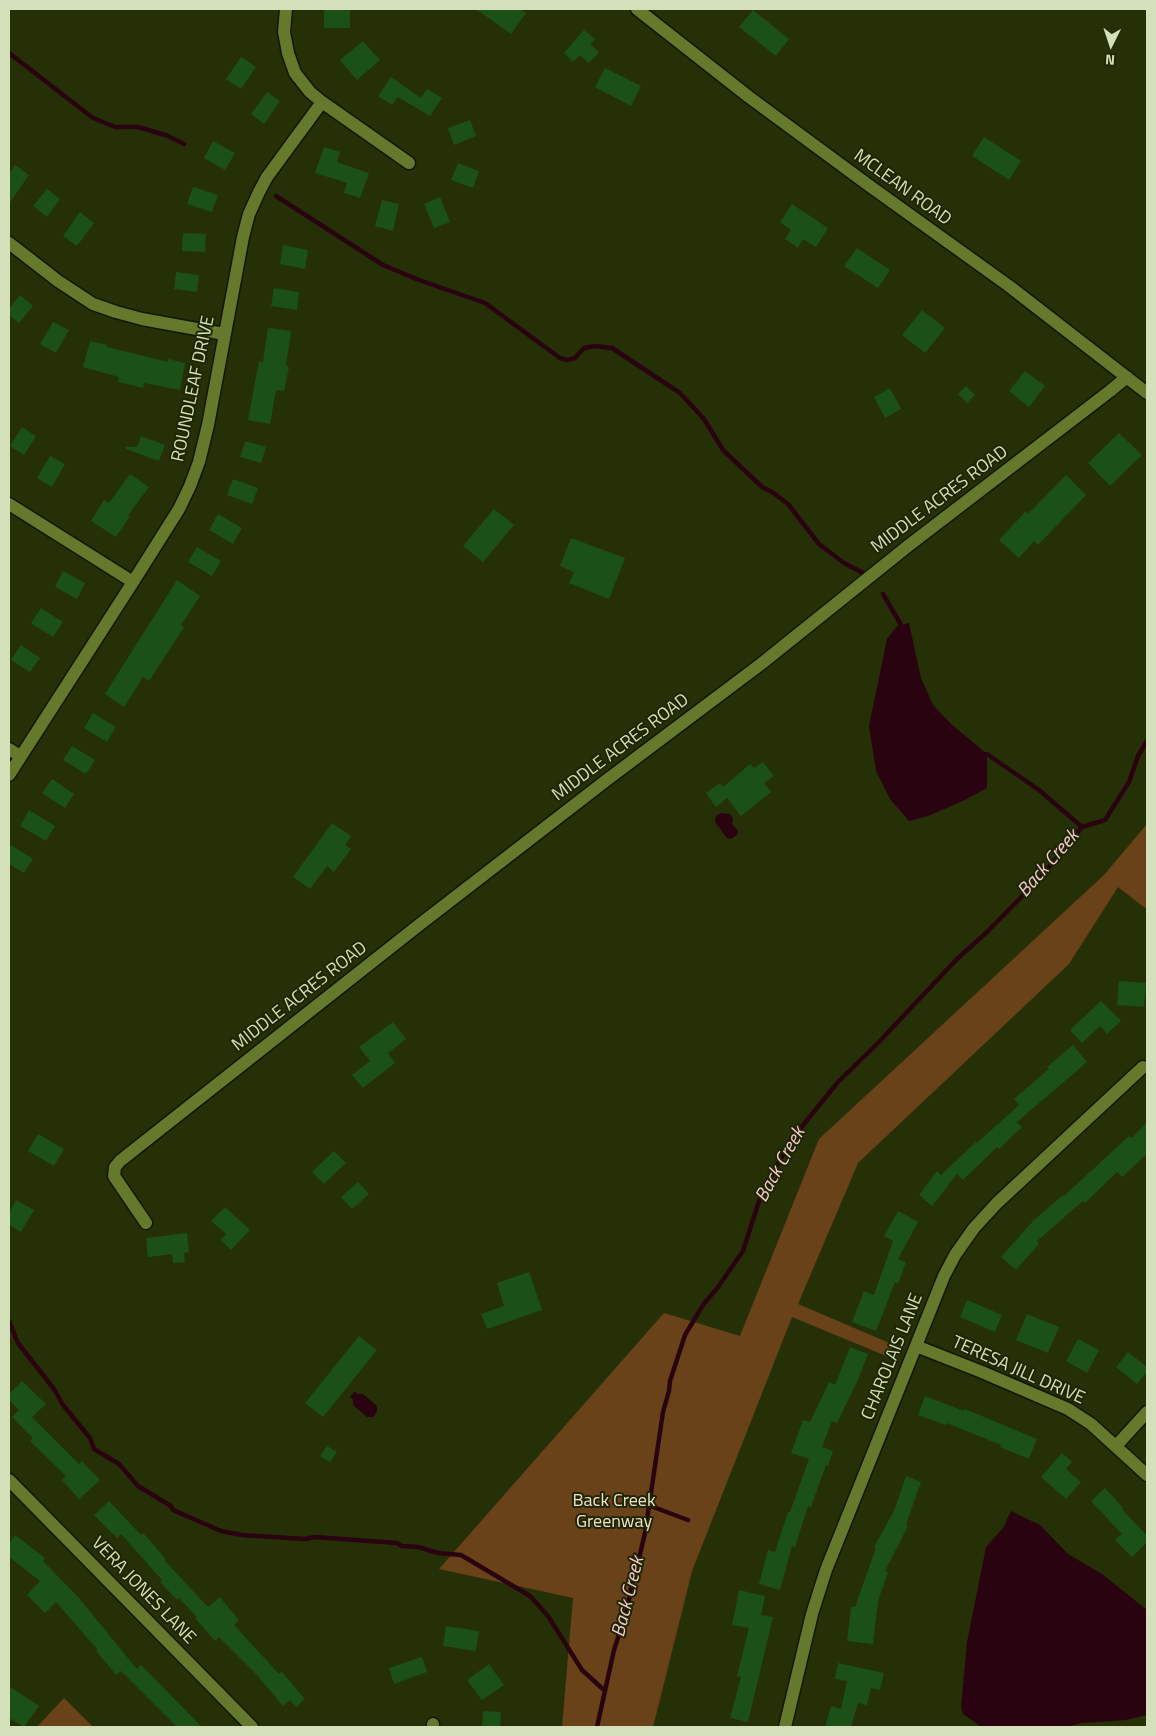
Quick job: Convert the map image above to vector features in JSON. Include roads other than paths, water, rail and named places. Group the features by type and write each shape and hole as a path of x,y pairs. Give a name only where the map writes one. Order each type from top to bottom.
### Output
{"street":[{"path":"286,9 284,32 288,53 295,73 310,92 409,163"},
{"name":"MCLEAN ROAD","path":"637,9 749,97 1009,286 1147,393"},
{"name":"ROUNDLEAF DRIVE","path":"9,775 179,509 196,470 208,425 242,237 249,214 258,192 322,102"},
{"path":"9,243 58,281 94,304 142,319 224,334"},
{"name":"MIDDLE ACRES ROAD","path":"146,1223 114,1176 115,1167 136,1148 419,925 761,664 894,558 1110,392 1127,376"},
{"path":"9,504 133,582"},
{"path":"9,749 20,756"},
{"name":"CHAROLAIS LANE","path":"785,1727 812,1614 826,1570 944,1276 955,1255 974,1228 997,1203 1143,1067"},
{"name":"TERESA JILL DRIVE","path":"916,1346 1068,1409 1091,1424 1147,1475"},
{"path":"1116,1446 1147,1412"},
{"name":"VERA JONES LANE","path":"9,1480 252,1727"}],"waterway":[{"path":"9,53 93,118 115,127 138,127 168,136 184,144"},
{"path":"276,196 383,265 485,303 560,358 567,360 575,358 584,348 595,346 612,348 680,393 704,419 723,450 762,487 788,504 819,544 844,563 863,573"},
{"path":"883,594 901,625 901,631"},
{"name":"Back Creek","path":"597,1727 614,1650 627,1610 635,1568 638,1563 645,1533 663,1412 670,1381 685,1335 703,1305 743,1251 761,1195 791,1140 838,1082 878,1043 956,960 987,932 1041,877 1082,827 1105,820 1129,782 1138,756 1147,741"},
{"path":"981,756 987,754 1039,790 1082,827"},
{"path":"9,1321 18,1343 54,1389 63,1405 90,1438 94,1449 119,1464 138,1486 171,1506 173,1510 221,1531 242,1535 305,1539 314,1537 397,1543 402,1546 418,1547 438,1553 461,1555 530,1596 548,1616 582,1670 604,1690"},
{"path":"648,1505 688,1520"}],"park label":[{"name":"Back Creek Greenway","path":"614,1512"}]}
